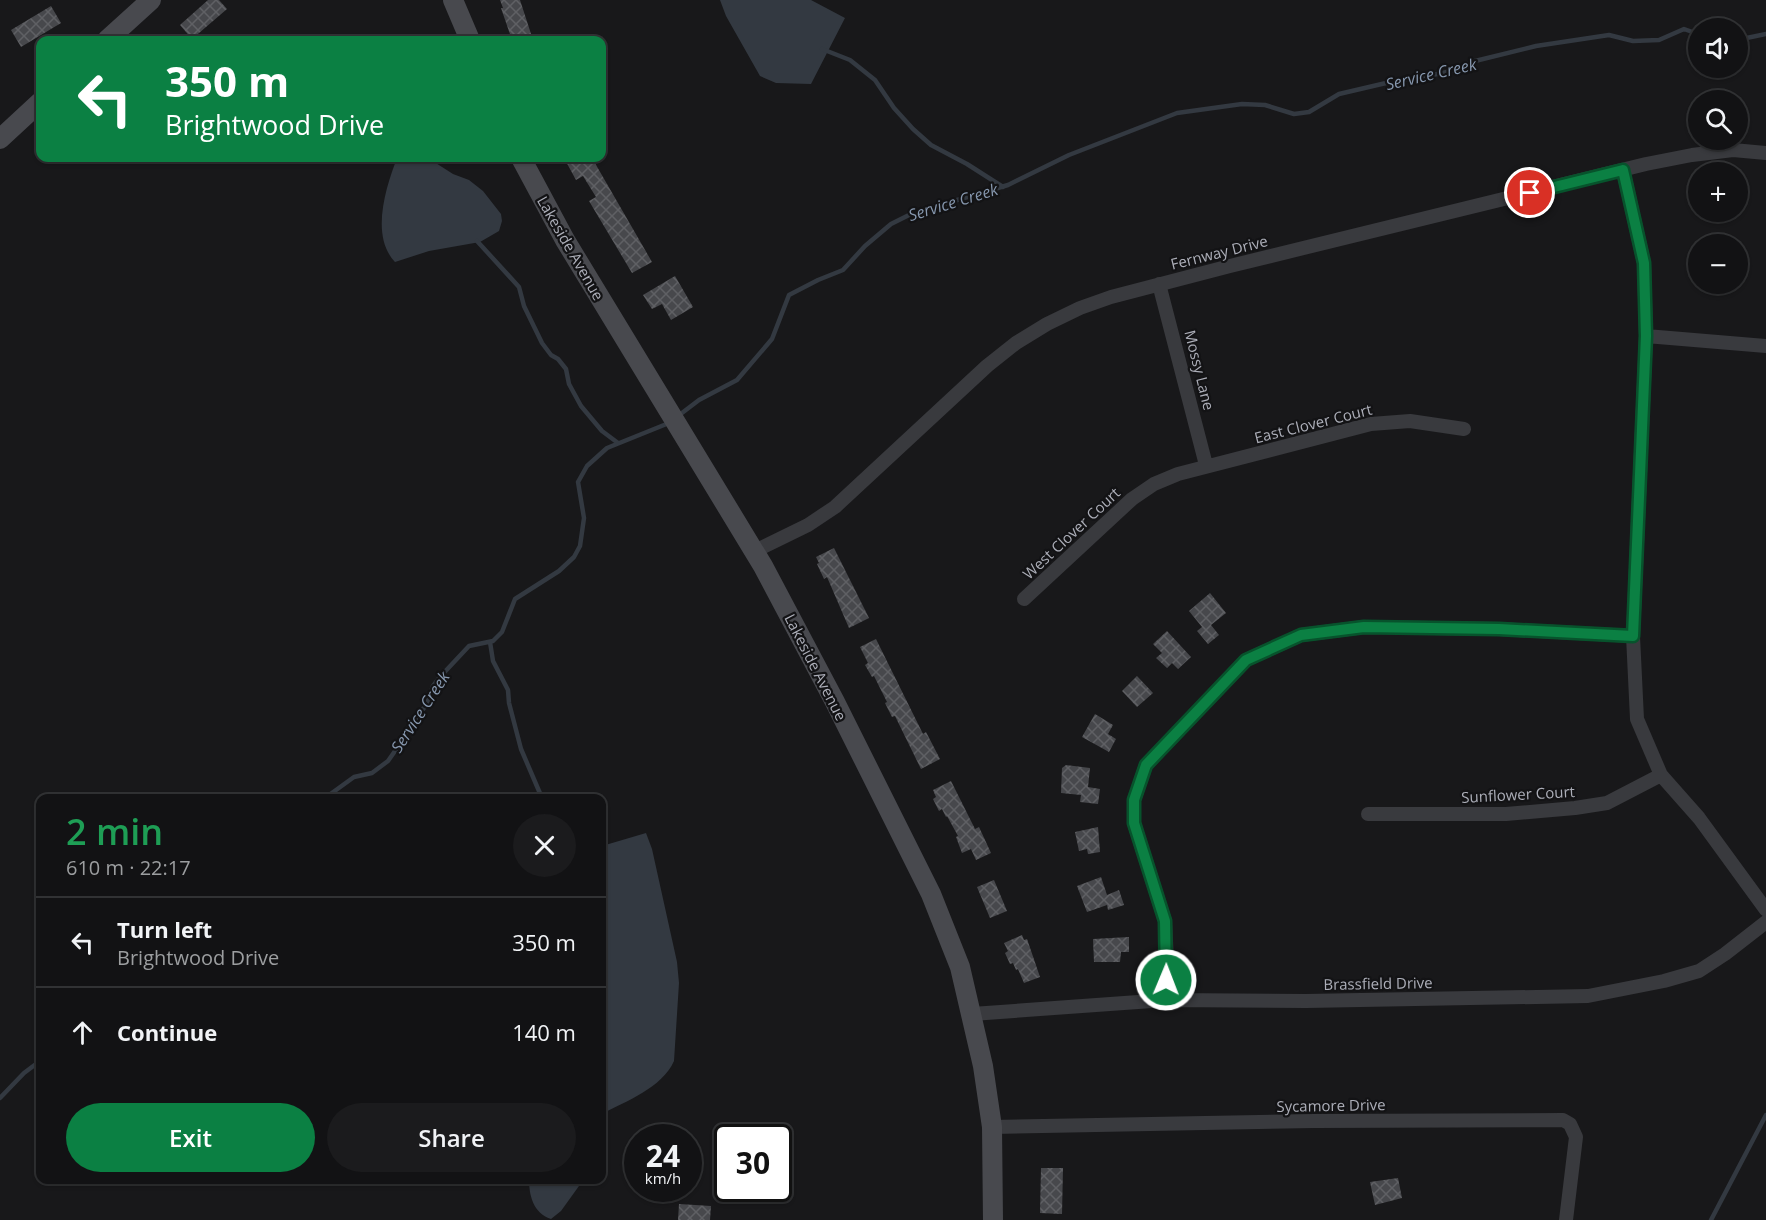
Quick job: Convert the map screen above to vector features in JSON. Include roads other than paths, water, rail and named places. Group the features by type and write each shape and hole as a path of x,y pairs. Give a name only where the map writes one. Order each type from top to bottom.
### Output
{"street":[{"path":"111,36 151,0"},
{"path":"453,0 468,36"},
{"path":"0,139 36,106"},
{"name":"Fernway Drive","path":"755,551 807,525 848,497 987,366 1016,343 1080,308 1159,284 1623,170 1692,155 1733,150 1766,153"},
{"name":"Lakeside Avenue","path":"523,162 565,240 755,551 835,702 931,894 960,967 983,1066 992,1127 993,1220"},
{"path":"1623,170 1644,263 1646,336 1633,636 1637,719 1661,775 1699,818 1766,910"},
{"name":"Mossy Lane","path":"1159,284 1206,465"},
{"path":"1646,336 1766,346"},
{"name":"East Clover Court","path":"1206,465 1371,424 1410,421 1464,429"},
{"name":"West Clover Court","path":"1024,599 1132,499 1154,484 1206,465"},
{"path":"1166,1000 1165,921 1134,823 1134,800 1146,765 1246,660 1301,635 1364,627 1499,629 1633,636"},
{"name":"Sunflower Court","path":"1368,814 1506,814 1575,808 1607,803 1661,775"},
{"name":"Brassfield Drive","path":"972,1014 1166,1000 1306,1001 1588,996 1664,981 1699,971 1766,922"},
{"name":"Sycamore Drive","path":"992,1127 1314,1121 1563,1120 1570,1124 1576,1137 1566,1220"}],"waterway":[{"name":"Service Creek","path":"678,416 699,400 737,380 772,339 789,295 843,270 865,246 891,224 913,213 1008,185 1069,155 1177,113 1242,104 1265,105 1294,114 1309,112 1339,94 1443,73 1461,68 1471,62 1536,46 1609,35 1633,41 1659,40 1684,29 1688,30"},
{"name":"Service Creek","path":"1748,38 1766,34"},
{"path":"822,49 850,60 875,80 894,108 931,145 1003,187"},
{"path":"477,241 519,287 524,306 542,343 566,369 569,384 581,406 602,431 618,443"},
{"name":"Service Creek","path":"331,794 354,777 372,773 388,761 409,727 427,704 433,686 439,678 469,646 493,641 502,632 515,599 559,571 574,557 580,546 584,518 578,482 587,466 607,448 669,423"},
{"path":"490,642 493,661 508,690 509,703 521,749 540,794"},
{"name":"Service Creek","path":"0,1098 36,1064"},
{"path":"1711,1220 1766,1115"}]}
